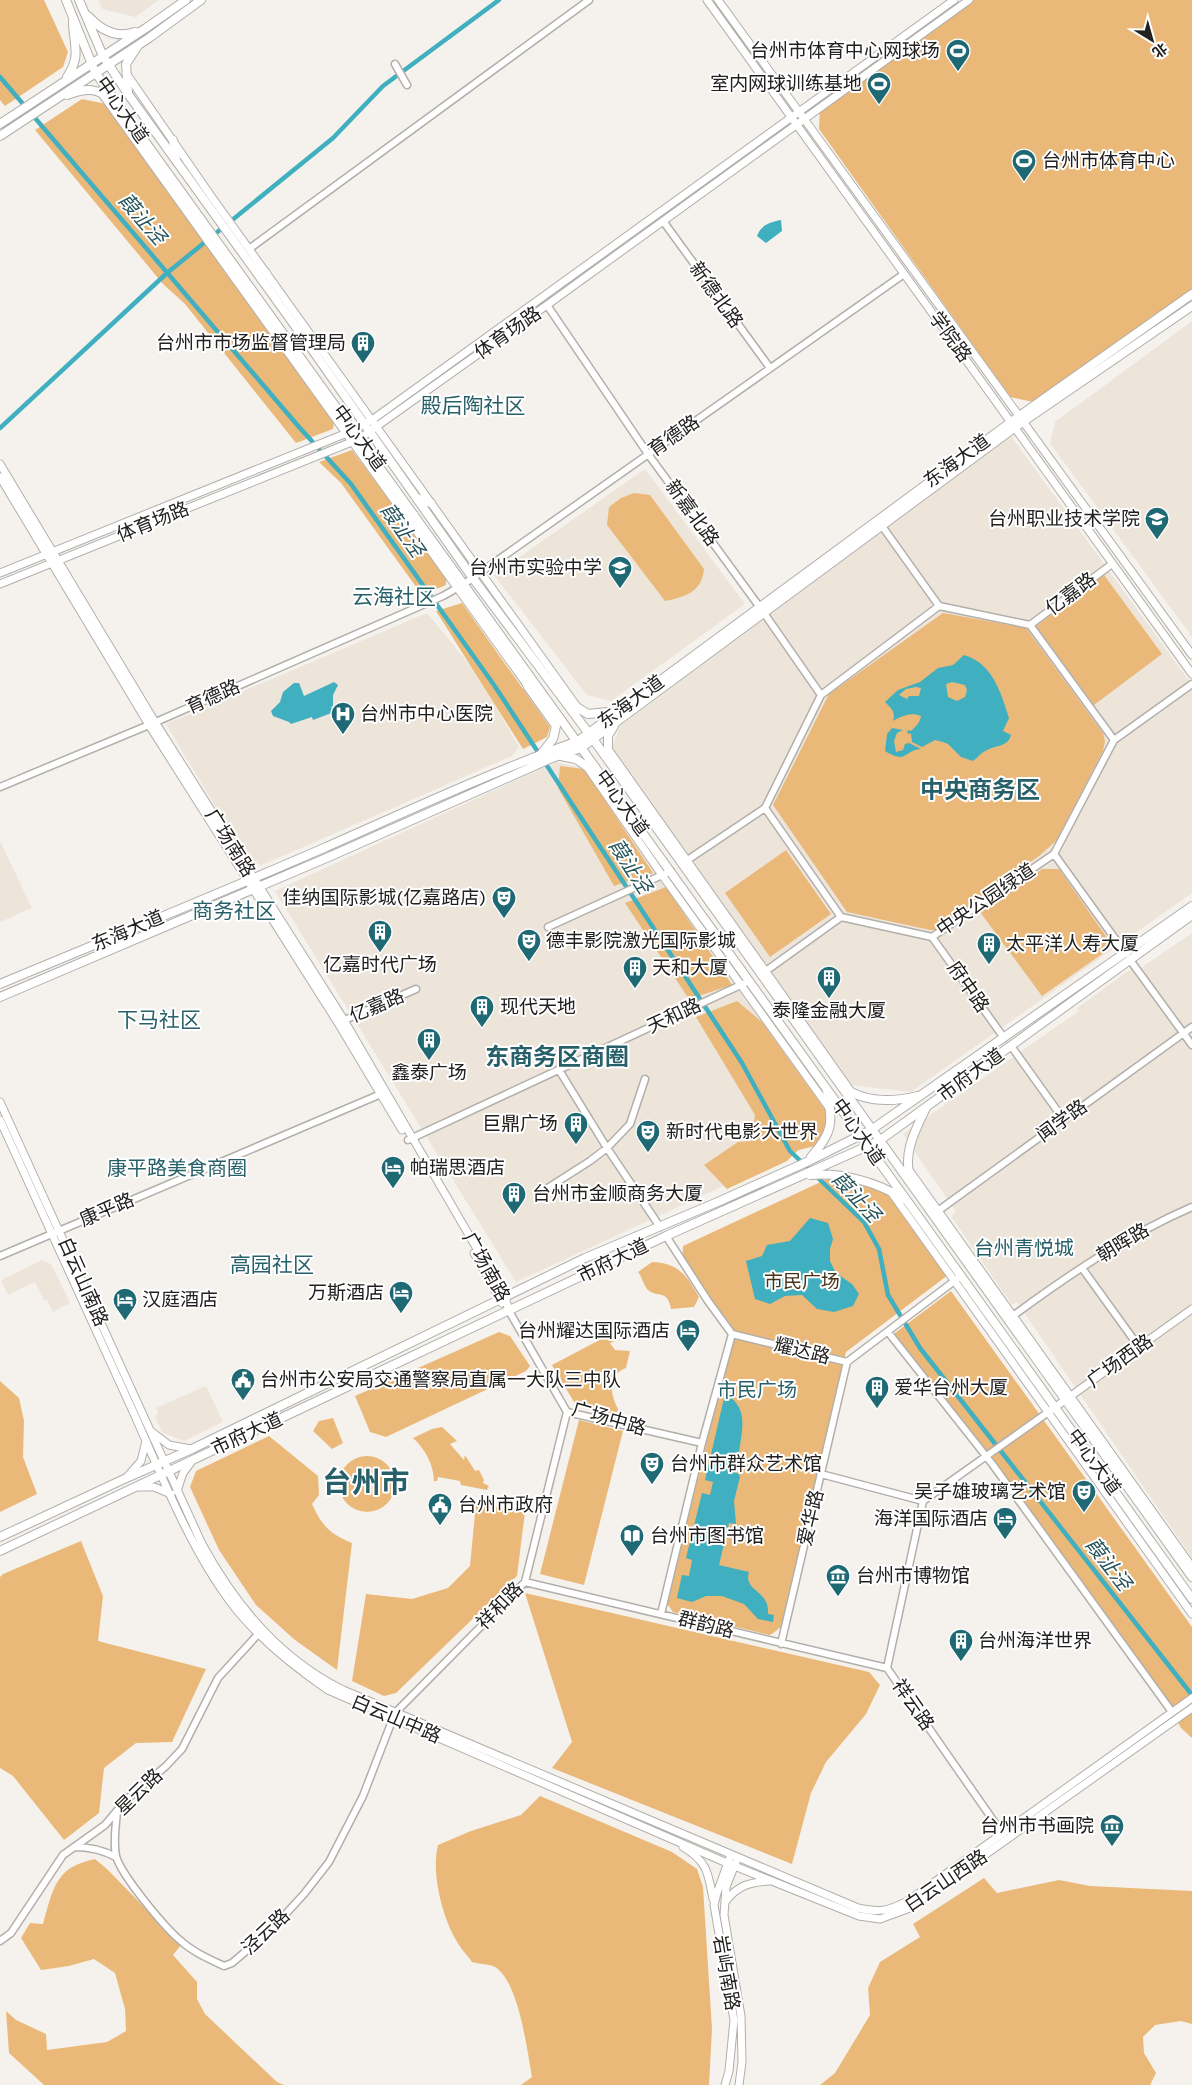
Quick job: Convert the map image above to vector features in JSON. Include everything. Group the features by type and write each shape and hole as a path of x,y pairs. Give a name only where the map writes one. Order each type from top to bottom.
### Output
{"main road":[{"name":"中心大道","path":"66,0 95,72 161,163 203,227 301,358 350,432 414,516 461,586 518,659 826,1086 859,1136 908,1201 1192,1599"},
{"name":"中心大道","path":"79,0 102,56 128,94 176,162 230,229 250,263 311,348 373,429 417,498 472,577 539,660 561,695 684,862 916,1193 935,1213 1068,1398 1192,1577"},
{"path":"0,124 186,0"},
{"path":"128,94 126,64 135,49 201,0"},
{"name":"学院路","path":"707,0 1192,674"},
{"name":"学院路","path":"718,0 1192,655"},
{"path":"0,573 350,432 368,422 954,0"},
{"name":"体育场路","path":"0,584 356,440 797,126 969,0"},
{"path":"83,10 104,31 130,34 146,28"},
{"path":"64,82 76,62 77,46 73,32 72,14"},
{"path":"0,136 149,38"},
{"path":"126,72 219,214"},
{"path":"54,100 84,89 102,93 118,104"},
{"path":"102,93 147,156 203,227"},
{"path":"172,140 176,162"},
{"path":"147,156 161,163"},
{"path":"230,229 249,249 313,337 368,422"},
{"path":"213,241 243,288 288,351 350,432"},
{"path":"250,263 266,273"},
{"path":"242,277 243,288"},
{"name":"东海大道","path":"1021,419 1192,294"},
{"name":"东海大道","path":"0,997 556,757 579,745 1012,425 1192,306"},
{"path":"311,348 313,337"},
{"path":"288,351 301,358"},
{"name":"东海大道","path":"762,610 882,526 1012,425"},
{"path":"373,429 431,503 539,660 580,710"},
{"path":"356,440 400,509 461,586 485,628 556,726 553,739 541,754"},
{"name":"广场南路","path":"0,464 152,723 341,1022 509,1311"},
{"name":"广场南路","path":"0,477 51,553"},
{"path":"417,498 431,503"},
{"path":"400,509 414,516"},
{"path":"518,659 528,687"},
{"path":"561,695 588,714 620,714 608,736 608,760"},
{"name":"东海大道","path":"0,984 250,880 532,757 579,745"},
{"path":"608,749 684,862"},
{"path":"556,757 576,759 603,778"},
{"path":"587,767 831,1112"},
{"name":"市府大道","path":"0,1552 666,1236 802,1176 823,1170 879,1141 1011,1046 1192,906"},
{"name":"市府大道","path":"0,1537 192,1449 585,1258 794,1168 871,1130 1004,1038 1192,915"},
{"path":"763,973 853,1093"},
{"name":"广场南路","path":"341,1022 381,1094 410,1139"},
{"path":"838,1084 861,1096 889,1101 923,1094"},
{"path":"806,1162 824,1143 829,1133 832,1117 826,1086"},
{"name":"白云山南路","path":"0,1102 146,1441 160,1464"},
{"path":"916,1193 907,1168 907,1154 912,1136 926,1107"},
{"name":"白云山南路","path":"0,1120 56,1232 149,1428 160,1464"},
{"path":"907,1168 935,1213"},
{"path":"823,1170 889,1190 908,1201"},
{"path":"889,1190 1192,1614"},
{"name":"广场西路","path":"1047,1413 1192,1309"},
{"path":"1068,1398 1192,1567"},
{"path":"149,1428 169,1445 192,1449"},
{"path":"124,1479 141,1461 146,1441"},
{"path":"134,1488 154,1487 174,1493 183,1473 194,1459"},
{"name":"白云山中路","path":"160,1464 212,1576 232,1604 304,1673 328,1690 394,1715 730,1854"},
{"name":"白云山西路","path":"730,1854 858,1908 872,1911 888,1910 908,1901 1172,1712 1190,1705"},
{"name":"白云山西路","path":"731,1865 859,1916 880,1919 895,1915 910,1908 1190,1705"},
{"name":"白云山中路","path":"394,1715 731,1865"},
{"path":"652,1829 693,1853 704,1864 709,1875 714,1905"},
{"path":"730,1854 731,1865"},
{"path":"731,1865 738,1857"},
{"name":"岩屿南路","path":"731,1865 726,1887 724,1915 741,2016 742,2062 739,2085"},
{"name":"岩屿南路","path":"725,2085 729,2071 734,2020 714,1905 717,1893 731,1865"},
{"path":"725,1902 731,1894 745,1884 773,1881"}],"street":[{"path":"249,249 589,0"},
{"path":"395,64 407,85"},
{"name":"新德北路","path":"663,221 770,368"},
{"name":"育德路","path":"0,787 152,723 461,586 904,274"},
{"name":"新嘉北路","path":"547,305 648,454 762,610 821,695"},
{"path":"882,526 940,606 1030,625 1114,740 1192,684"},
{"name":"亿嘉路","path":"1030,625 1112,564"},
{"path":"684,862 765,808 821,695 940,606"},
{"name":"中央公园绿道","path":"841,917 932,937 1054,854 1114,740"},
{"path":"763,973 841,917 765,808"},
{"path":"1054,854 1192,1045"},
{"path":"548,927 671,871"},
{"name":"府中路","path":"932,937 1004,1038"},
{"name":"天和路","path":"410,1139 750,981"},
{"name":"亿嘉路","path":"341,1022 416,989"},
{"name":"闻学路","path":"935,1213 1192,1027"},
{"path":"1011,1046 1064,1120"},
{"path":"559,1070 607,1148 660,1227"},
{"path":"543,1191 574,1172 607,1148 630,1124 646,1079"},
{"name":"康平路","path":"0,1256 381,1094"},
{"name":"朝晖路","path":"1010,1318 1082,1268 1164,1219 1192,1207"},
{"path":"661,1614 702,1443 732,1334 666,1236"},
{"path":"1082,1268 1139,1347"},
{"name":"耀达路","path":"732,1334 847,1362 961,1276"},
{"name":"广场中路","path":"509,1311 567,1412 702,1443"},
{"path":"888,1332 988,1455 1172,1712"},
{"name":"爱华路","path":"781,1644 847,1362"},
{"name":"祥和路","path":"394,1715 525,1582 567,1412"},
{"path":"821,1474 923,1501 1047,1413"},
{"name":"祥云路","path":"923,1501 887,1668 1002,1833"},
{"name":"群韵路","path":"525,1582 887,1668"},
{"name":"星云路","path":"0,1941 11,1933 63,1855 105,1825 126,1800 166,1766 182,1749 192,1734 211,1689 218,1678 260,1632"},
{"name":"泾云路","path":"117,1811 116,1857 121,1867 137,1890 181,1942 208,1959 224,1966 232,1963 288,1912 329,1862 363,1796 394,1715"},
{"path":"74,1847 89,1847 105,1851 116,1857"}],"shaded area":[{"path":"98,0 159,0 135,17 102,9"},
{"name":"台州职业技术学院","path":"1192,321 1192,637 1050,443 1055,422"},
{"name":"中央商务区","path":"1011,436 1192,685 1192,893 911,1092 849,1085 612,748 620,726"},
{"name":"台州市实验中学","path":"645,469 745,604 611,701 587,695 494,575"},
{"name":"台州市中心医院","path":"427,613 478,675 519,747 512,756 262,865 249,863 166,724"},
{"path":"556,762 584,768 833,1123 808,1147 516,1282 275,891"},
{"path":"0,841 32,908 0,922"},
{"path":"1192,933 1192,1558 1017,1302 1012,1305 951,1216 956,1212 903,1134 1079,1011 1077,1008 1132,968 1135,972"},
{"path":"42,1260 51,1264 70,1303 53,1312 47,1300 44,1300 35,1282 8,1295 1,1280"},
{"path":"206,1386 223,1422 184,1441 163,1433 155,1417 158,1412 156,1408"}],"green space":[{"path":"0,0 44,0 68,52 63,67 5,106 0,100"},
{"name":"台州市体育中心","path":"967,0 1192,0 1192,289 1033,402 1010,397 819,129 820,104"},
{"path":"82,99 106,104 334,421 333,429 296,443 185,304 163,284 35,130"},
{"path":"352,450 446,577 446,585 422,595 341,483 319,462"},
{"path":"634,493 650,495 704,569 700,583 686,595 665,601 607,525 609,507 621,498"},
{"path":"1104,575 1162,654 1094,705 1036,626"},
{"path":"462,603 550,727 547,737 523,749 436,611"},
{"path":"943,613 1026,628 1103,733 1105,741 1103,751 1056,841 1039,856 935,930 930,930 847,912 773,805 829,694"},
{"path":"560,766 584,769 653,873 614,886 558,788"},
{"path":"786,850 831,914 770,957 725,893"},
{"path":"1042,869 1059,869 1108,939 1105,952 1042,996 980,912"},
{"path":"666,887 732,985 689,999 625,903"},
{"path":"737,1001 762,1022 826,1111 828,1119 823,1136 815,1146 798,1150 787,1161 727,1189 704,1165 738,1142 751,1141 755,1115 696,1017"},
{"name":"市民广场","path":"835,1178 879,1190 892,1196 948,1275 846,1352 781,1627 769,1635 673,1612 668,1605 668,1600 730,1347 731,1325 682,1261 683,1246 825,1180"},
{"path":"652,1262 676,1268 686,1277 699,1297 694,1307 671,1309 670,1303 665,1296 648,1290 638,1272"},
{"path":"951,1291 1192,1627 1192,1738 1181,1728 1172,1712 993,1465 891,1336"},
{"path":"499,1332 510,1336 530,1366 526,1371 386,1437 370,1432 355,1396"},
{"path":"614,1334 617,1340 610,1343 615,1350 630,1351 626,1368 620,1371 613,1380 613,1397 618,1409 615,1418 574,1402 552,1365"},
{"path":"0,1381 19,1398 24,1421 23,1457 37,1494 0,1512"},
{"path":"333,1418 343,1443 332,1449 313,1431 319,1421"},
{"path":"579,1420 623,1431 584,1585 540,1574"},
{"path":"442,1427 457,1441 450,1444 464,1460 465,1455 475,1471 479,1470 484,1480 483,1483 489,1486 487,1490 461,1485 460,1481 438,1477 437,1481 434,1481 428,1458 422,1447 413,1438 432,1429"},
{"path":"269,1436 318,1476 319,1495 312,1504 316,1512 323,1524 332,1533 352,1543 337,1670 295,1640 256,1605 219,1550 190,1487 196,1471"},
{"path":"361,1456 373,1456 387,1464 395,1478 393,1495 387,1504 373,1512 361,1512 351,1507 344,1500 339,1490 339,1478 344,1468 351,1461"},
{"path":"476,1503 525,1512 517,1576 396,1693 384,1696 352,1681 366,1594 412,1599 448,1588 470,1566"},
{"path":"81,1541 103,1596 98,1641 206,1669 172,1742 136,1743 104,1768 99,1813 64,1840 13,1776 0,1768 0,1577 3,1574"},
{"path":"525,1593 869,1672 880,1685 866,1714 826,1762 811,1793 792,1864 552,1768 572,1742"},
{"path":"540,1796 672,1852 697,1869 703,1887 712,2029 709,2085 521,2085 532,2077 516,2001 503,1975 493,1966 472,1962 456,1940 442,1907 437,1881 436,1856 438,1845 471,1831 521,1815"},
{"path":"95,1859 181,1945 173,1955 197,1982 197,1999 205,2014 277,2082 284,2085 44,2085 9,2053 6,2011 16,2020 46,2034 47,2050 107,2042 126,2031 125,2009 115,1973 94,1959 69,1966 41,1970 21,1938 30,1923 43,1924 53,1890 64,1874 71,1868"},
{"path":"984,1878 997,1893 1059,1880 1090,1886 1192,1891 1192,2024 1181,2021 1155,2025 1143,2037 1144,2053 1156,2073 1150,2085 820,2085 835,2073 870,2015 868,1988 880,1962 920,1937 913,1924"}],"water":[{"path":"781,220 782,231 766,243 757,236 766,225"},
{"path":"964,655 982,665 999,689 1009,718 1003,731 1011,735 1007,742 990,748 973,761 961,757 948,744 943,742 935,740 922,747 912,742 911,734 907,733 908,730 911,731 916,726 921,716 907,715 893,721 891,708 885,702 898,690 920,682 938,668 953,665","holes":["952,682 965,685 967,690 965,697 957,701 948,697 946,684","921,688 919,696 909,696 907,699 899,695 906,689"]},
{"path":"334,682 338,685 333,695 333,706 331,707 334,712 313,720 312,717 291,724 273,716 271,711 280,702 283,692 294,683 299,683 304,696"},
{"path":"892,728 903,730 897,733 894,741 896,752 903,750 905,744 909,743 921,749 902,757 885,751 887,734"},
{"path":"810,1218 828,1223 833,1239 830,1249 830,1261 836,1273 852,1284 859,1294 853,1306 834,1312 817,1309 802,1295 785,1296 770,1304 755,1299 746,1261 762,1256 767,1245 790,1241"},
{"path":"725,1394 734,1400 739,1408 742,1416 742,1435 738,1464 736,1464 734,1472 739,1474 740,1477 734,1501 736,1524 729,1523 719,1565 749,1572 749,1582 764,1598 768,1614 774,1615 773,1622 758,1619 744,1604 722,1596 706,1596 692,1602 677,1598 682,1575 689,1576 692,1560 686,1558 702,1493 710,1495 713,1482 705,1480"}],"waterway":[{"path":"0,428 167,273 333,138 383,86 499,0"},
{"name":"葭沚泾","path":"0,77 299,427 351,484 494,685 742,1063 790,1151 864,1222 879,1249 888,1295 920,1348 1192,1695"}],"place":[{"name":"台州市体育中心网球场","path":"958,72"},
{"name":"室内网球训练基地","path":"879,105"},
{"name":"台州市体育中心","path":"1024,182"},
{"name":"台州市市场监督管理局","path":"363,364"},
{"name":"台州职业技术学院","path":"1157,540"},
{"name":"台州市实验中学","path":"620,589"},
{"name":"台州市中心医院","path":"343,735"},
{"name":"佳纳国际影城(亿嘉路店)","path":"504,919"},
{"name":"亿嘉时代广场","path":"380,953"},
{"name":"德丰影院激光国际影城","path":"529,962"},
{"name":"太平洋人寿大厦","path":"989,965"},
{"name":"天和大厦","path":"635,989"},
{"name":"泰隆金融大厦","path":"829,999"},
{"name":"现代天地","path":"482,1028"},
{"name":"鑫泰广场","path":"429,1061"},
{"name":"巨鼎广场","path":"576,1145"},
{"name":"新时代电影大世界","path":"648,1153"},
{"name":"帕瑞思酒店","path":"393,1189"},
{"name":"台州市金顺商务大厦","path":"514,1215"},
{"name":"万斯酒店","path":"401,1314"},
{"name":"汉庭酒店","path":"125,1321"},
{"name":"台州耀达国际酒店","path":"688,1352"},
{"name":"台州市公安局交通警察局直属一大队三中队","path":"243,1401"},
{"name":"爱华台州大厦","path":"877,1409"},
{"name":"台州市群众艺术馆","path":"652,1485"},
{"name":"吴子雄玻璃艺术馆","path":"1084,1513"},
{"name":"台州市政府","path":"440,1526"},
{"name":"海洋国际酒店","path":"1005,1540"},
{"name":"台州市图书馆","path":"632,1557"},
{"name":"台州市博物馆","path":"838,1597"},
{"name":"台州海洋世界","path":"961,1662"},
{"name":"台州市书画院","path":"1112,1847"}],"district":[{"name":"殿后陶社区","path":"473,406"},
{"name":"云海社区","path":"394,597"},
{"name":"中央商务区","path":"980,790"},
{"name":"商务社区","path":"234,911"},
{"name":"下马社区","path":"159,1020"},
{"name":"东商务区商圈","path":"557,1057"},
{"name":"康平路美食商圈","path":"177,1168"},
{"name":"台州青悦城","path":"1024,1248"},
{"name":"高园社区","path":"272,1265"},
{"name":"市民广场","path":"757,1390"},
{"name":"台州市","path":"366,1482"}]}
